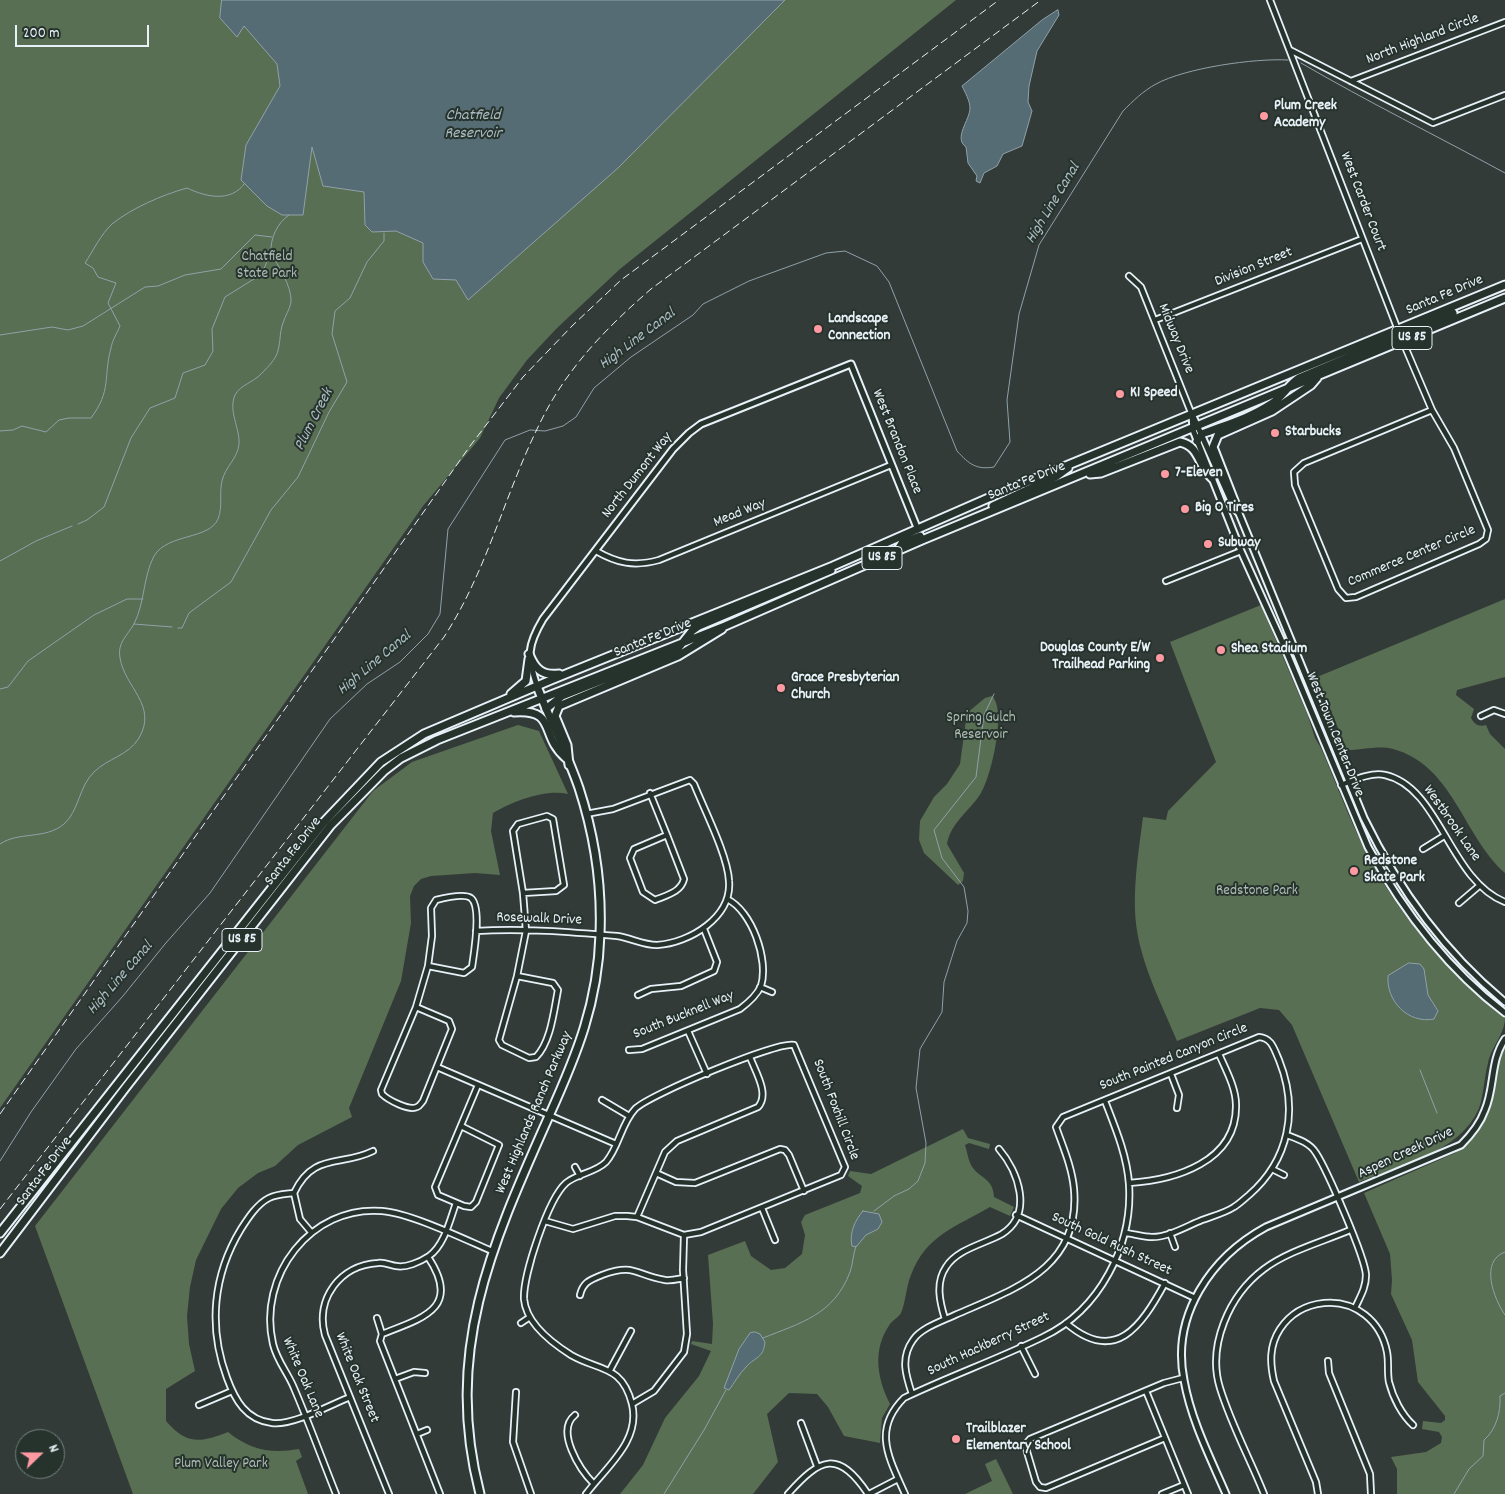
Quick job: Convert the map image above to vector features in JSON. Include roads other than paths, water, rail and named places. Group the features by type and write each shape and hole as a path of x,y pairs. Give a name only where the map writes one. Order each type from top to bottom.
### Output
{"main road":[{"name":"Santa Fe Drive","path":"0,1233 318,830 380,762 412,740 537,686 846,560 1505,285"},
{"path":"1200,438 1266,407 1285,391 1290,383 1299,378 1434,322 1482,298 1490,292"},
{"name":"Santa Fe Drive","path":"0,1254 132,1079 330,826 384,771 411,752 725,626 897,551 1505,298"},
{"path":"1238,511 1213,447 1214,440 1225,431 1272,411 1311,385 1318,377"},
{"path":"1079,476 1101,473 1180,442 1190,445 1195,449 1204,472 1212,478"},
{"path":"897,551 902,544 1019,495 1058,476 1077,462"},
{"path":"546,709 562,696 673,652 699,626 824,575 846,560"},
{"path":"568,761 566,745 555,716 559,706 678,656 719,632 725,626"},
{"path":"529,656 535,667 542,673 551,675 572,672"},
{"path":"497,703 523,685 528,674 529,656"},
{"name":"West Highlands Ranch Parkway","path":"480,1494 471,1456 467,1395 468,1362 480,1292 492,1251 549,1116 574,1063 587,1023 595,982 600,935 598,879 586,814 568,761 537,686"},
{"path":"504,714 529,712 538,714 544,720 553,742 568,761"}],"street":[{"name":"West Carder Court","path":"1270,0 1398,330"},
{"name":"North Highland Circle","path":"1351,81 1505,22"},
{"name":"North Highland Circle","path":"1290,50 1433,123 1505,95"},
{"name":"Division Street","path":"1155,320 1362,238"},
{"name":"Midway Drive","path":"1129,276 1141,288 1192,415"},
{"name":"Commerce Center Circle","path":"1403,342 1432,410 1454,448 1488,530 1486,538 1479,544 1356,597 1346,598 1338,589 1298,493 1294,472 1304,463 1432,410"},
{"name":"West Brandon Place","path":"851,364 918,530"},
{"name":"North Dumont Way","path":"529,656 532,641 543,619 673,449 689,433 702,424 851,364"},
{"name":"West Town Center Drive","path":"1192,415 1200,438 1230,502 1238,511 1349,782 1380,852 1413,905 1452,953 1505,1002"},
{"name":"West Town Center Drive","path":"1200,438 1212,478 1241,551 1284,646 1368,847 1405,910 1454,969 1505,1013"},
{"name":"Mead Way","path":"596,551 612,560 630,565 659,560 892,465"},
{"path":"1166,581 1241,551"},
{"path":"529,656 537,686"},
{"path":"1481,716 1494,710 1505,714"},
{"name":"Westbrook Lane","path":"1341,785 1371,775 1385,775 1405,783 1419,795 1444,836 1479,886 1494,897 1505,902"},
{"path":"586,814 613,809 684,780 690,780 694,784 728,870 730,882 727,899 719,915 704,929 717,962 714,971 681,986 651,989 638,995"},
{"path":"650,793 667,835 684,879 677,891 655,900 643,892 630,858 634,849 667,835"},
{"path":"517,976 553,983 558,990 550,1026 541,1052 536,1057 522,1055 502,1045 499,1040 517,976 526,931 523,893 513,831 518,824 547,816 553,819 564,885 556,891 523,893"},
{"path":"1424,848 1444,836"},
{"path":"1459,903 1479,886"},
{"path":"416,1007 452,1024 451,1034 423,1101 417,1107 411,1108 382,1094 382,1085 416,1007 428,966 432,936 431,908 436,900 467,896 472,899 476,905 476,931 472,967 464,973 428,966"},
{"path":"727,899 745,913 760,948 763,969 760,987 772,992"},
{"name":"Rosewalk Drive","path":"476,931 526,931 600,935 657,945 670,943 704,929"},
{"name":"South Bucknell Way","path":"629,1050 642,1050 740,1009 751,1000 760,987"},
{"path":"688,1031 706,1074"},
{"name":"South Painted Canyon Circle","path":"1067,1238 1074,1216 1074,1189 1070,1167 1056,1127 1063,1117 1259,1037 1266,1037 1271,1042 1288,1092 1290,1115 1287,1136 1272,1169 1258,1187 1234,1207 1170,1233 1153,1237 1126,1233"},
{"name":"Aspen Creek Drive","path":"1195,1298 1222,1259 1246,1238 1266,1227 1461,1145 1479,1123 1486,1108 1495,1061 1505,1039"},
{"name":"South Foxhill Circle","path":"530,1317 524,1299 526,1280 532,1254 558,1193 566,1183 601,1166 616,1144 629,1116 645,1100 750,1057 788,1043 794,1045 842,1158 845,1167 841,1175 701,1232 684,1235"},
{"path":"1129,1183 1156,1181 1189,1169 1211,1159 1227,1141 1234,1124 1235,1091 1219,1054"},
{"path":"637,1216 665,1152 677,1141 758,1107 763,1102 764,1094 750,1057"},
{"path":"437,1066 616,1144"},
{"path":"1171,1074 1180,1095 1177,1108"},
{"path":"461,1126 496,1142 499,1149 476,1202 472,1206 456,1203 438,1195 434,1187 478,1085"},
{"path":"602,1100 629,1116"},
{"name":"South Hackberry Street","path":"905,1494 886,1444 885,1432 893,1409 912,1394 1044,1336 1066,1323 1094,1295 1116,1261 1126,1233 1129,1183 1123,1150 1105,1101"},
{"path":"1287,1136 1302,1141 1316,1154 1350,1230 1366,1275 1364,1292 1355,1308"},
{"path":"656,1173 676,1182 695,1183 780,1149 785,1150 789,1154 804,1191"},
{"path":"945,1319 940,1302 939,1288 946,1266 962,1253 1003,1233 1016,1215 1021,1202 1019,1183 1010,1161 999,1149"},
{"path":"311,1232 300,1219 294,1193 306,1174 318,1166 337,1160 364,1156 373,1151"},
{"path":"575,1167 580,1176"},
{"path":"1272,1169 1284,1175"},
{"path":"294,1193 278,1194 268,1198 253,1212 236,1237 223,1266 216,1292 215,1327 220,1360 232,1391 242,1409 258,1420 283,1423 350,1397"},
{"path":"382,1334 422,1318 439,1302 441,1288 439,1273 428,1257 437,1250 456,1203"},
{"path":"762,1208 775,1240"},
{"name":"White Oak Lane","path":"336,1494 293,1386 276,1353 269,1318 272,1297 279,1272 291,1253 311,1232 337,1217 354,1212 374,1210 394,1212 492,1251"},
{"name":"South Gold Rush Street","path":"1016,1215 1195,1298"},
{"path":"545,1221 573,1230 615,1216 637,1216 684,1235 687,1334 684,1352 654,1391 632,1404"},
{"path":"1264,1494 1220,1387 1218,1349 1221,1334 1233,1304 1251,1281 1264,1269 1283,1258 1350,1230"},
{"path":"1170,1233 1175,1247"},
{"path":"912,1394 904,1371 908,1347 914,1338 945,1319 1033,1279 1050,1263 1067,1238"},
{"name":"White Oak Street","path":"389,1494 324,1329 323,1312 330,1289 344,1274 359,1266 379,1262 399,1267 414,1264 428,1257"},
{"path":"580,1295 585,1284 590,1279 618,1269 634,1270 666,1281 684,1278"},
{"path":"1066,1323 1078,1333 1093,1340 1105,1341 1118,1338 1131,1332 1143,1321 1165,1284"},
{"path":"1195,1298 1183,1344 1183,1378 1193,1417 1226,1494"},
{"path":"1318,1494 1316,1482 1274,1381 1270,1356 1277,1333 1284,1322 1294,1314 1322,1303 1340,1303 1355,1308 1369,1317 1382,1334 1387,1351 1390,1383 1403,1416 1413,1425"},
{"path":"521,1323 530,1317 544,1333 572,1356 610,1370 624,1384 632,1404 634,1423 630,1437 586,1494"},
{"path":"377,1318 382,1334 380,1341 440,1494"},
{"path":"610,1370 631,1331"},
{"path":"1021,1346 1034,1374"},
{"path":"1328,1360 1329,1373 1370,1474 1372,1494"},
{"path":"395,1379 414,1372 425,1373"},
{"path":"1165,1438 1046,1488 1040,1487 1036,1482 1025,1445 1030,1438 1146,1390 1183,1378"},
{"path":"1146,1390 1188,1494"},
{"path":"198,1404 232,1391"},
{"path":"516,1392 513,1442 531,1494"},
{"path":"575,1415 569,1420 567,1427 570,1443 581,1471 594,1484"},
{"path":"801,1423 817,1466"},
{"path":"417,1434 427,1430"},
{"path":"788,1494 817,1466 832,1464 846,1468 857,1477 868,1494 898,1479"},
{"path":"1162,1494 1184,1485"}],"water":[{"name":"Chatfield Reservoir","path":"222,0 785,0 618,168 468,300 456,280 433,279 423,262 423,243 396,231 372,232 365,225 364,192 323,186 312,147 303,215 282,215 267,206 241,180 246,145 280,86 277,64 244,26 237,37 220,18"},
{"path":"1058,10 1059,15 1037,51 1029,86 1028,102 1032,111 1022,146 1003,154 997,166 984,173 980,183 976,181 977,176 968,163 966,147 961,139 970,108 962,86 1042,20"},
{"path":"1409,963 1420,964 1424,969 1428,995 1438,1011 1434,1019 1424,1020 1407,1014 1400,1009 1391,994 1388,976"},
{"path":"863,1211 879,1214 882,1222 878,1229 866,1235 856,1247 852,1246 851,1236 853,1227"},
{"path":"750,1333 760,1334 765,1342 763,1352 744,1369 729,1390 724,1388 739,1349"}],"waterway":[{"name":"High Line Canal","path":"0,1161 31,1112 76,1049 210,893 330,719 367,684 400,662 428,634 440,614 448,529 505,440 530,430 545,431 563,426 576,417 594,388 631,357 693,315 703,304 749,281 826,253 845,251 877,266 889,282 957,451 973,465 982,468 994,467 1010,442 1007,400 1019,314 1039,245 1123,111 1138,96 1151,87 1184,73 1239,62 1288,60"},
{"name":"High Line Canal","path":"1301,63 1505,173"},
{"name":"Plum Creek","path":"0,431 13,430 22,426 46,432 59,420 91,418 98,408 106,383 113,340 120,326 108,303 116,283 98,277 93,268 85,263 108,228 138,207 177,191 187,188 210,196 226,196 239,189 245,183"},
{"name":"Plum Creek","path":"0,844 15,838 49,832 64,824 69,819 85,784 94,772 105,763 124,753 139,738 144,726 143,706 123,669 119,653 120,648 138,616 150,564 154,556 169,543 206,530 213,526 218,519 222,481 239,444 233,413 235,395 240,389 258,377 275,358 279,348 282,327 291,302 287,283 271,253 275,232 281,222 289,215"},
{"name":"Plum Creek","path":"178,628 182,628 189,613 231,582 271,510 298,477 329,412 347,382 332,334 335,311 350,298 367,262 384,241 384,233"},
{"name":"Plum Creek","path":"0,335 52,327 68,330 83,326 145,287 158,286 185,275 221,269 255,235 272,237"},
{"name":"Plum Creek","path":"78,524 87,520 104,507 131,438 150,408 175,398 183,373 205,365 213,351 212,329 225,297 262,274 270,254"},
{"name":"Plum Creek","path":"0,561 36,541 72,526"},
{"name":"Plum Creek","path":"0,689 8,687 28,661 94,615 127,599 143,599"},
{"name":"Plum Creek","path":"134,624 172,627"},
{"path":"874,1211 894,1196 909,1189 918,1181 925,1163 926,1143 916,1088 920,1049 942,1012 944,982 957,941 967,923 968,911 964,887 942,858 934,830 976,777 984,715 994,694"},
{"path":"1420,1070 1437,1113"},
{"path":"763,1338 803,1322 825,1308 843,1287 850,1272 856,1246"},
{"path":"1505,1252 1492,1263 1491,1272 1493,1290 1505,1315"},
{"path":"664,1494 704,1430 726,1390"},
{"path":"1454,1494 1469,1469 1483,1456 1484,1440 1495,1426 1499,1414 1500,1396 1505,1393"}],"railway":[{"path":"0,1114 470,446 523,377 573,325 621,280 999,0"},
{"path":"0,1209 444,637 472,586 516,477 550,403 588,350 651,289 1041,0"}],"place":[{"name":"Plum Creek Academy","path":"1264,116"},
{"name":"Landscape Connection","path":"818,329"},
{"name":"K1 Speed","path":"1120,394"},
{"name":"Starbucks","path":"1275,433"},
{"name":"7-Eleven","path":"1165,474"},
{"name":"Big O Tires","path":"1185,509"},
{"name":"Subway","path":"1208,544"},
{"name":"Shea Stadium","path":"1221,650"},
{"name":"Douglas County E/W Trailhead Parking","path":"1160,658"},
{"name":"Grace Presbyterian Church","path":"781,688"},
{"name":"Redstone Skate Park","path":"1354,871"},
{"name":"Trailblazer Elementary School","path":"956,1439"}],"park label":[{"name":"Chatfield State Park","path":"267,266"},
{"name":"Spring Gulch Reservoir","path":"981,728"},
{"name":"Redstone Park","path":"1257,892"},
{"name":"Plum Valley Park","path":"221,1465"}]}
